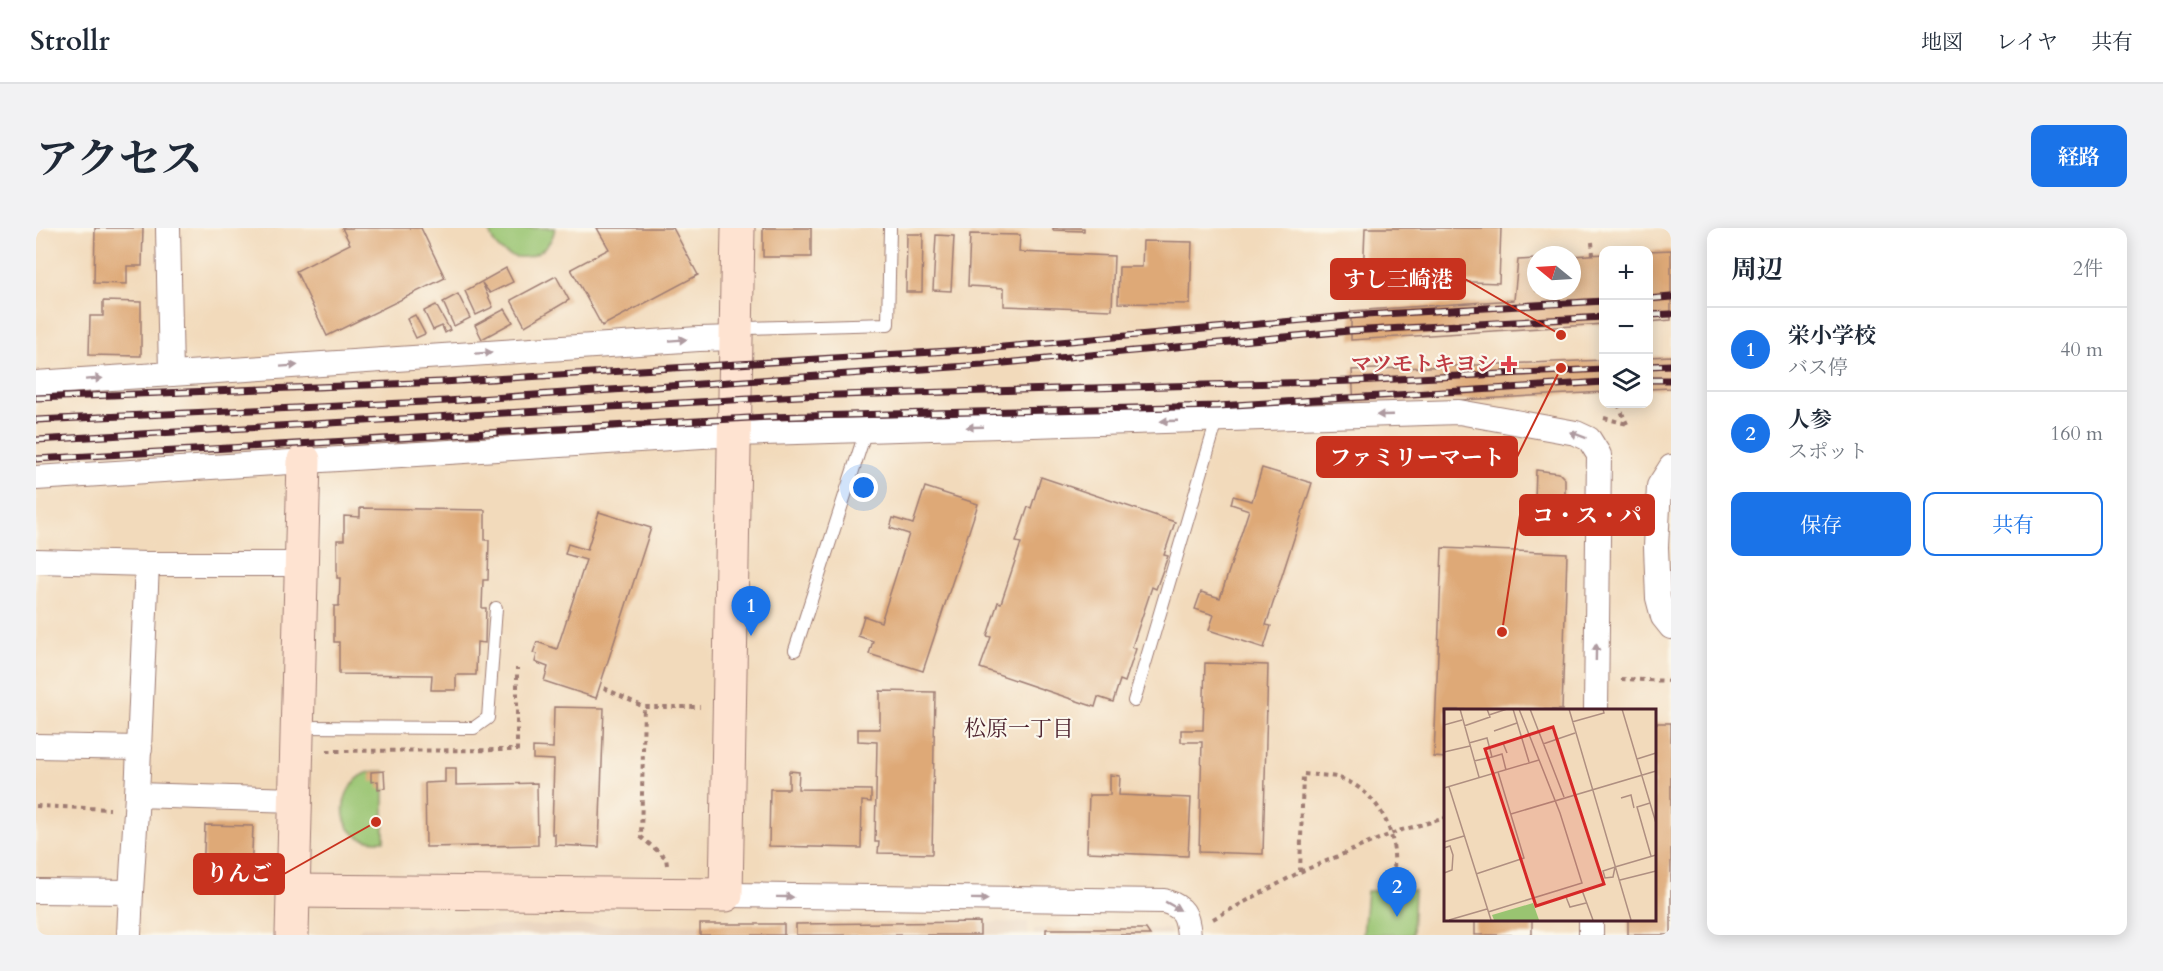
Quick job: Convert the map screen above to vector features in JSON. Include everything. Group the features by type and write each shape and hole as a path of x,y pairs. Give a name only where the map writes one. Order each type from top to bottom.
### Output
{"street":[{"path":"168,228 171,374"},
{"path":"726,895 734,434 742,333 738,228"},
{"path":"36,383 688,339 742,333"},
{"path":"36,478 734,434 1459,412 1576,433 1589,439 1599,456 1596,709"},
{"path":"292,935 304,460"},
{"path":"1671,467 1659,486 1656,547 1658,598 1664,617 1671,627"},
{"path":"36,561 302,564"},
{"path":"129,935 140,747 147,564"},
{"path":"36,746 140,747"},
{"path":"136,802 295,800"},
{"path":"36,891 130,892"},
{"path":"293,891 1164,901 1176,905 1197,929"},
{"path":"1591,935 1592,920"}],"lane":[{"path":"742,333 888,324 890,228"},
{"path":"1134,701 1217,420"},
{"path":"795,650 866,430"},
{"path":"297,727 474,728 488,718 496,608"}],"path":[{"path":"1592,242 1593,255"},
{"path":"1620,408 1627,424"},
{"path":"1619,679 1671,681"},
{"path":"604,688 644,706 709,706"},
{"path":"644,706 641,837 666,858 668,872"},
{"path":"1300,872 1303,774 1336,777 1355,784 1370,795 1378,807 1391,834 1394,854 1393,890"},
{"path":"36,806 136,802"},
{"path":"1197,929 1300,872 1391,834 1444,819"}],"shaded area":[{"path":"1028,922 1028,935 355,935 362,927"},
{"path":"1034,929 1171,929 1170,935 1034,935"}],"green space":[{"path":"489,228 555,228 550,241 542,250 521,257 500,250 493,241"},
{"path":"384,771 384,841 363,839 352,832 346,823 344,803 347,793 360,777 370,772"},
{"path":"1414,890 1412,935 1363,935 1367,891"}],"building":[{"path":"95,228 143,228 142,266 127,266 127,284 94,283"},
{"path":"342,228 421,228 445,278 327,336 296,271 350,244"},
{"path":"597,228 673,228 698,275 602,326 571,269 609,249"},
{"path":"763,228 811,228 811,257 763,257"},
{"path":"1053,228 1084,228 1084,231 1053,230"},
{"path":"1365,228 1501,228 1499,283 1363,278"},
{"path":"907,234 923,234 922,292 906,292"},
{"path":"970,234 1020,235 1019,252 1114,256 1112,310 1004,306 1004,288 968,286"},
{"path":"936,235 954,236 951,291 933,290"},
{"path":"1143,241 1192,242 1190,304 1118,303 1119,267 1142,267"},
{"path":"1671,250 1671,320 1653,322 1653,251"},
{"path":"1599,254 1599,324 1351,340 1351,311 1514,300 1518,260 1527,260 1527,300 1581,300 1581,255"},
{"path":"506,268 513,282 490,293 482,283 493,307 476,315 465,291"},
{"path":"556,276 569,300 525,326 511,300"},
{"path":"458,294 470,318 454,326 443,302"},
{"path":"103,301 141,302 141,356 89,355 90,316 103,316"},
{"path":"436,305 450,330 445,333 442,326 433,330 424,311"},
{"path":"505,309 513,322 482,339 475,325"},
{"path":"415,315 425,334 416,338 407,319"},
{"path":"1671,356 1671,388 1653,389 1653,357"},
{"path":"1599,360 1599,392 1354,406 1352,370"},
{"path":"1262,468 1312,483 1266,625 1271,626 1264,648 1209,630 1214,615 1195,609 1201,592 1220,598 1249,510 1231,504 1233,496 1252,501"},
{"path":"1536,470 1559,473 1565,479 1565,500 1535,499"},
{"path":"1041,477 1175,522 1164,555 1168,556 1156,589 1152,587 1132,647 1136,649 1125,682 1120,680 1113,702 1098,697 1095,707 980,668 991,637 987,636 998,602 1001,603 1021,543 1016,542"},
{"path":"925,487 978,504 923,671 869,654 873,641 858,636 864,616 881,622 909,534 890,528 893,518 913,524"},
{"path":"360,508 485,510 485,540 489,540 488,580 483,580 482,608 486,608 485,643 477,642 476,675 456,675 456,690 431,690 432,675 339,674 339,642 334,642 334,606 339,606 340,578 337,578 337,540 344,540 344,516 360,517"},
{"path":"599,512 651,528 596,698 544,681 548,667 535,662 537,654 533,653 537,642 557,649 586,560 565,554 568,544 587,550"},
{"path":"1442,548 1567,553 1562,709 1444,709 1444,758 1434,757"},
{"path":"1205,663 1268,665 1263,854 1199,852 1202,742 1181,742 1181,730 1203,730"},
{"path":"880,691 935,692 932,854 878,853 879,842 875,842 877,742 858,741 858,729 880,729"},
{"path":"554,707 604,708 599,847 555,845 555,834 552,834 554,760 533,759 533,747 553,748"},
{"path":"1656,723 1671,723 1671,935 1628,935 1628,920 1656,920"},
{"path":"445,768 456,768 456,785 537,783 538,845 426,847 425,783 445,782"},
{"path":"384,771 385,788 378,789 378,781 371,782 371,772"},
{"path":"789,771 799,772 798,789 871,790 871,802 862,801 861,848 769,846 770,789 789,789"},
{"path":"1110,775 1120,776 1119,795 1191,798 1188,856 1087,852 1089,795 1110,795"},
{"path":"205,825 253,826 251,877 203,876"},
{"path":"1475,920 1532,920 1532,935 1475,935"},
{"path":"980,922 980,935 796,935 796,924"},
{"path":"700,924 784,924 784,935 700,935"},
{"path":"1046,929 1146,929 1150,935 1046,935"}],"railway":[{"path":"1653,299 1671,297"},
{"path":"36,398 442,382 982,349 1348,316 1599,301"},
{"path":"1653,315 1671,314"},
{"path":"36,420 447,401 983,365 1349,331 1599,317"},
{"path":"1653,366 1671,365"},
{"path":"36,440 800,396 1353,381 1599,369"},
{"path":"1653,380 1671,380"},
{"path":"36,459 767,417 1218,406 1599,382"}],"place":[{"name":"すし三崎港","path":"1561,335"},
{"name":"マツモトキヨシ","path":"1509,364"},
{"name":"ファミリーマート","path":"1561,368"},
{"name":"コ・ス・パ","path":"1502,632"},
{"name":"栄小学校","path":"751,636"},
{"name":"りんご","path":"376,822"},
{"name":"人参","path":"1397,917"}],"district":[{"name":"松原一丁目","path":"1019,729"}]}
